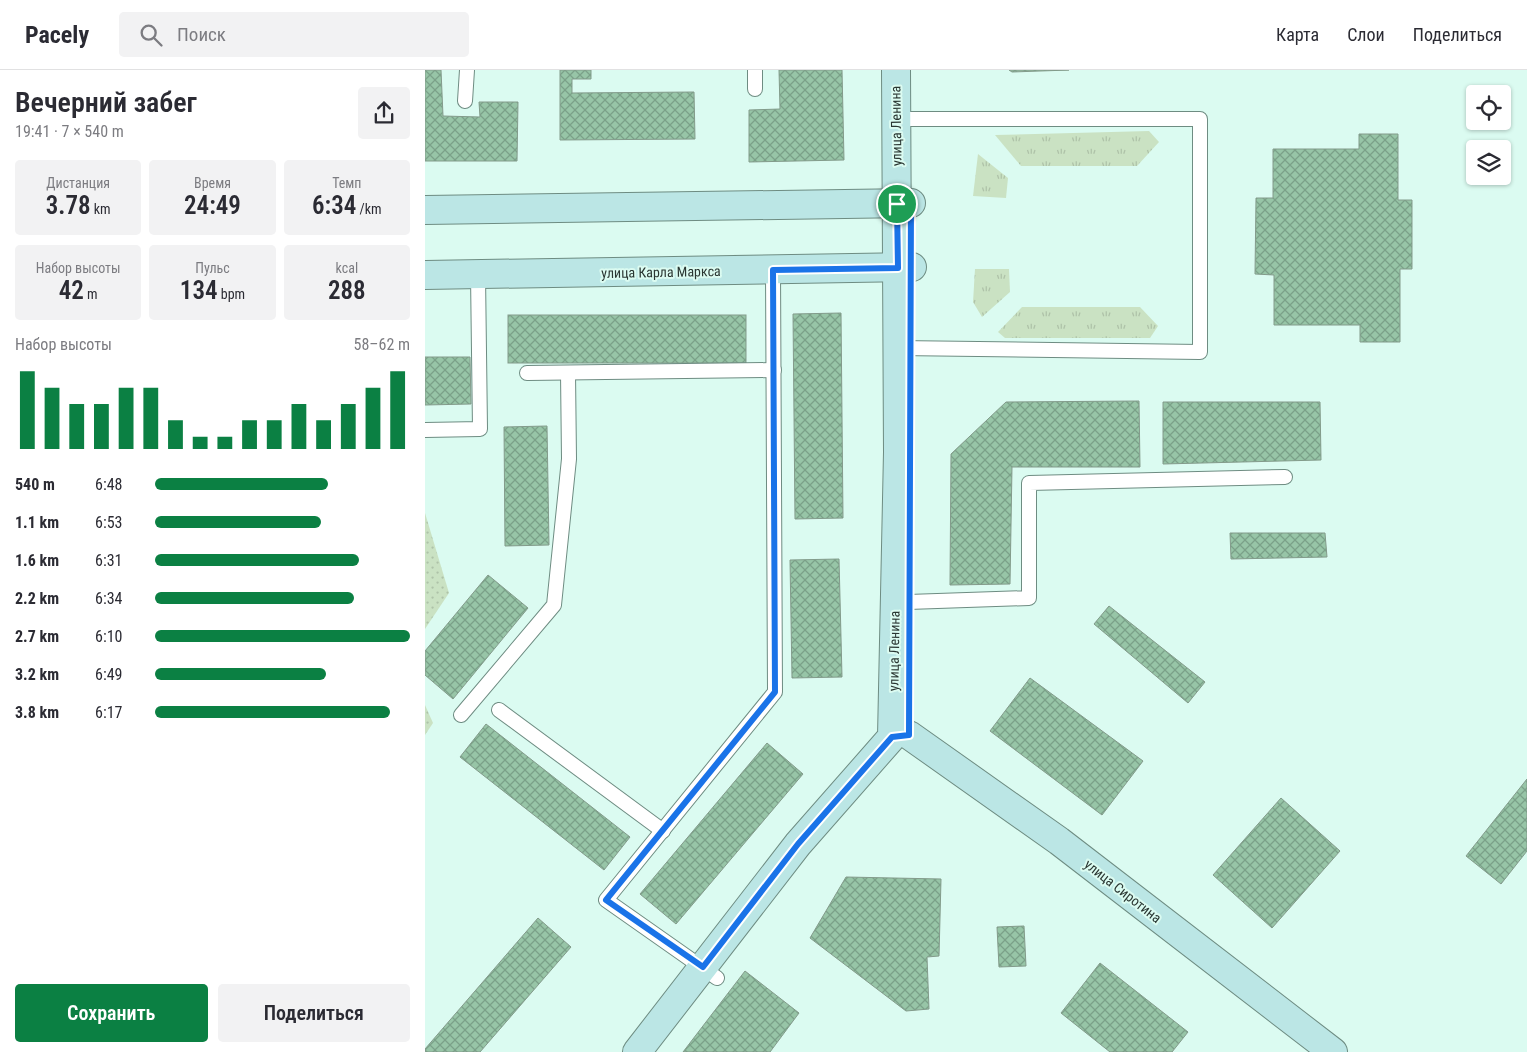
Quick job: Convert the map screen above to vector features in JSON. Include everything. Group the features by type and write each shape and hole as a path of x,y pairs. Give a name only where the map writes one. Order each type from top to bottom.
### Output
{"main road":[{"name":"улица Ленина","path":"896,70 904,120 905,268 915,348 898,452 900,736"},
{"path":"904,120 911,70"},
{"path":"425,210 904,204"},
{"name":"улица Карла Маркса","path":"425,275 905,268"},
{"path":"637,1052 710,973 798,844 900,736 908,602 915,348"},
{"name":"улица Сиротина","path":"900,736 1059,841 1333,1052"}],"lane":[{"path":"465,101 467,70"},
{"path":"755,70 755,89"},
{"path":"904,120 1200,119 1200,352 915,348"},
{"path":"710,973 606,900 775,692 773,270"},
{"path":"425,430 480,429 478,275"},
{"path":"527,373 774,370"},
{"path":"461,715 554,605 569,459 568,373"},
{"path":"908,602 1029,598 1029,484 1285,476"},
{"path":"499,710 663,831"}],"green space":[{"path":"1149,131 1159,142 1137,166 1021,166 995,135"},
{"path":"978,154 1008,178 1006,198 973,196"},
{"path":"975,269 1009,269 1010,292 982,317 973,302"},
{"path":"1022,307 1140,307 1158,326 1150,338 1005,338 998,332"},
{"path":"425,513 449,593 425,629"},
{"path":"425,705 433,723 425,735"}],"building":[{"path":"425,70 441,70 443,116 480,117 479,102 518,102 517,161 425,161"},
{"path":"560,70 591,70 591,79 572,79 572,93 694,92 695,139 560,140"},
{"path":"779,70 842,70 844,160 749,162 749,110 780,109"},
{"path":"1009,70 1069,70 1012,72"},
{"path":"1359,134 1398,134 1398,200 1412,200 1412,269 1400,269 1400,342 1360,342 1360,325 1274,325 1274,275 1255,274 1256,198 1273,198 1273,149 1359,149"},
{"path":"841,313 843,518 795,519 793,314"},
{"path":"508,315 746,315 746,363 508,363"},
{"path":"425,357 470,357 471,404 425,405"},
{"path":"1139,401 1140,467 1012,467 1010,584 950,585 951,454 1006,402"},
{"path":"1163,402 1320,402 1321,460 1163,464"},
{"path":"547,426 549,545 505,546 504,427"},
{"path":"1230,533 1325,533 1327,557 1231,559"},
{"path":"839,559 842,677 792,678 790,560"},
{"path":"488,575 528,608 453,699 425,675 425,651"},
{"path":"1109,606 1205,682 1188,703 1094,624"},
{"path":"1030,678 1143,761 1102,815 990,731"},
{"path":"486,724 630,837 604,870 460,757"},
{"path":"767,743 803,774 676,924 640,894"},
{"path":"1527,779 1527,851 1501,884 1466,856"},
{"path":"1281,798 1340,851 1272,928 1213,875"},
{"path":"846,877 941,879 939,956 927,957 929,1009 906,1011 810,938"},
{"path":"538,918 571,947 480,1052 425,1052 425,1049"},
{"path":"1024,926 1026,966 999,967 997,927"},
{"path":"1100,963 1188,1032 1172,1052 1110,1052 1061,1013"},
{"path":"745,971 799,1013 770,1052 683,1052"}],"route":[{"path":"911,203 913,327 908,602 909,735 892,737 851,782 798,844 703,967 606,900 775,692 773,270 898,268 897,204 911,203"}]}
